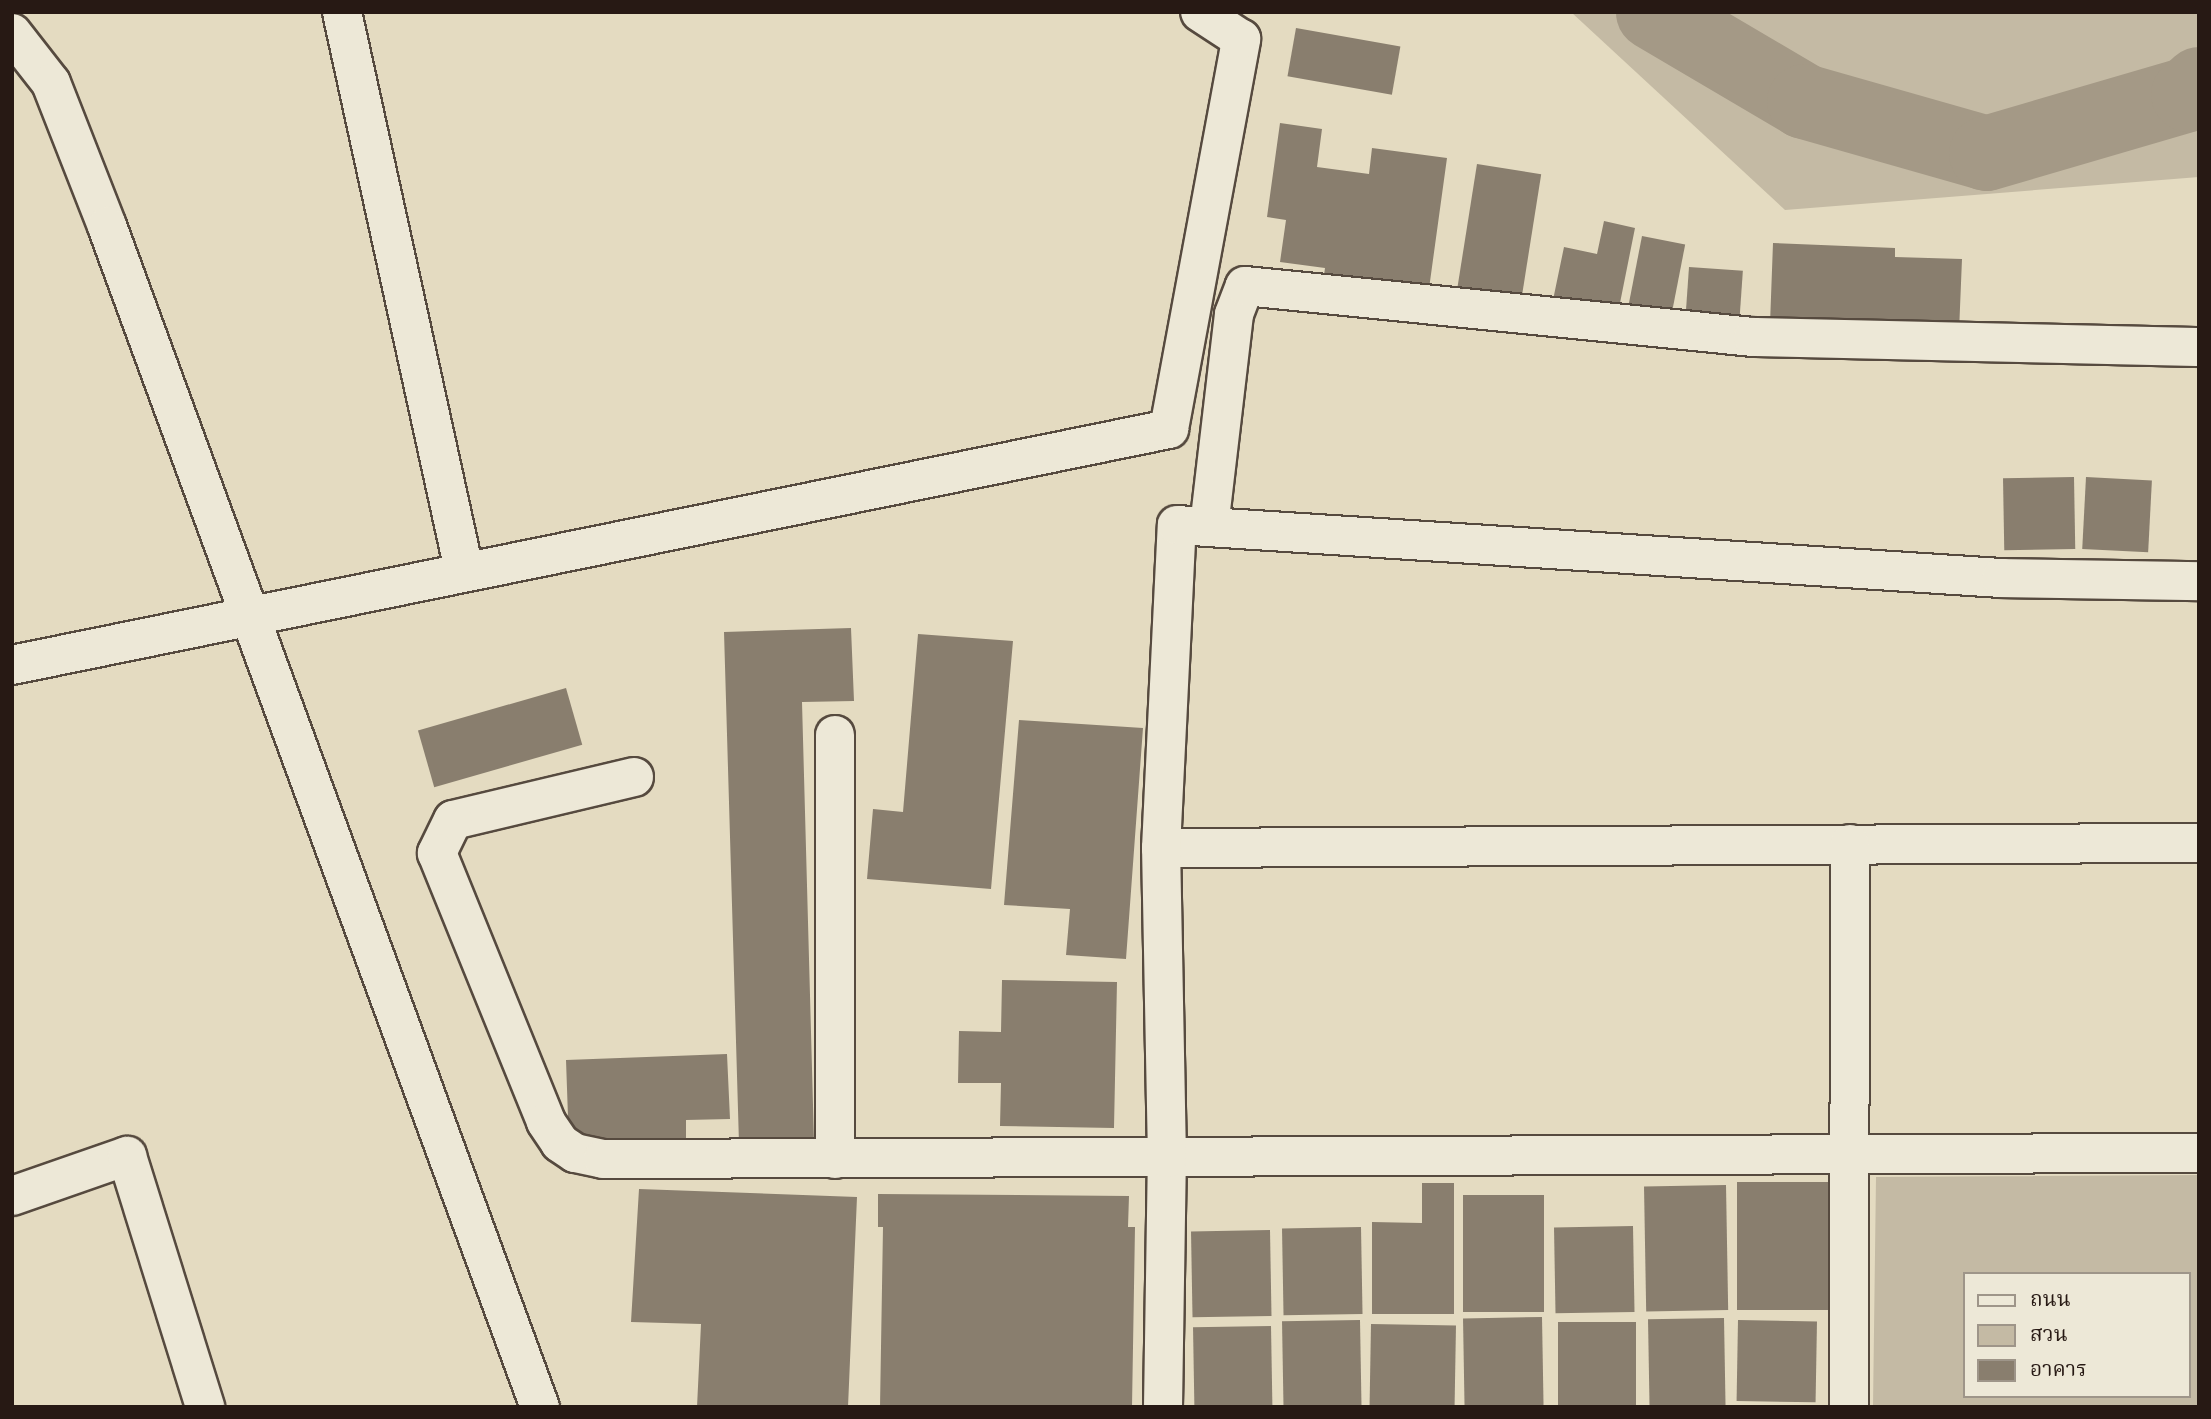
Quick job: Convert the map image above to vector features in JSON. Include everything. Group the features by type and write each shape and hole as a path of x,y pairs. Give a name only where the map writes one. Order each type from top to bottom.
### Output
{"street":[{"path":"342,12 464,570"},
{"path":"12,665 250,613 1169,429 1241,39 1200,12"},
{"path":"12,33 51,83 250,613 540,1407"},
{"path":"1209,527 1234,314 1245,286 1753,337 2199,347"},
{"path":"1163,1407 1167,1158 1161,848 1177,525 2001,578 2199,581"},
{"path":"835,736 835,1159"},
{"path":"634,777 453,820 439,844 437,853 546,1122 560,1143 575,1153 603,1159 2199,1153"},
{"path":"1161,848 2199,843"},
{"path":"1849,1407 1846,1155 1850,844"},
{"path":"12,1196 127,1156 205,1407"}],"green space":[{"path":"1571,12 2199,12 2199,177 1785,210"},
{"path":"2199,1175 2199,1407 1873,1407 1876,1177"}],"building":[{"path":"1296,28 1400,46 1392,95 1287,76"},
{"path":"1280,123 1322,129 1317,167 1369,174 1372,148 1447,158 1428,296 1323,282 1325,268 1280,262 1286,220 1267,217"},
{"path":"1477,164 1541,174 1519,311 1455,301"},
{"path":"1604,221 1635,228 1618,313 1553,300 1564,247 1597,254"},
{"path":"1642,236 1685,244 1671,315 1628,307"},
{"path":"1773,243 1895,248 1895,257 1962,259 1959,332 1770,324"},
{"path":"1689,267 1743,271 1739,320 1686,316"},
{"path":"2074,477 2075,549 2004,550 2003,478"},
{"path":"2086,477 2152,480 2148,552 2082,549"},
{"path":"851,628 854,701 802,702 814,1142 739,1144 724,632"},
{"path":"918,634 1013,641 991,889 867,879 873,809 903,812"},
{"path":"566,688 582,745 434,787 418,730"},
{"path":"1019,720 1143,728 1126,959 1066,955 1070,909 1004,905"},
{"path":"1002,980 1117,982 1114,1128 1000,1126 1001,1083 958,1083 959,1031 1001,1032"},
{"path":"727,1054 730,1119 686,1120 686,1141 569,1146 566,1060"},
{"path":"1737,1182 1828,1182 1828,1310 1737,1310"},
{"path":"1422,1183 1454,1183 1454,1314 1372,1314 1372,1222 1422,1223"},
{"path":"1726,1185 1728,1310 1646,1311 1644,1186"},
{"path":"639,1189 857,1197 848,1407 697,1407 701,1324 631,1322"},
{"path":"878,1194 1129,1196 1128,1227 1135,1227 1132,1407 880,1407 883,1227 878,1227"},
{"path":"1463,1195 1544,1195 1544,1312 1463,1312"},
{"path":"1633,1226 1635,1312 1556,1313 1554,1227"},
{"path":"1361,1227 1363,1314 1284,1315 1282,1228"},
{"path":"1270,1230 1272,1316 1193,1317 1191,1231"},
{"path":"1542,1317 1544,1407 1465,1407 1463,1318"},
{"path":"1724,1318 1726,1405 1650,1406 1648,1319"},
{"path":"1360,1320 1362,1407 1284,1407 1282,1321"},
{"path":"1738,1320 1817,1321 1816,1402 1737,1401"},
{"path":"1558,1322 1636,1322 1636,1405 1558,1405"},
{"path":"1371,1324 1456,1325 1455,1407 1370,1407"},
{"path":"1271,1326 1272,1407 1194,1407 1193,1327"}],"waterway":[{"path":"1653,12 1804,101 1986,153 2188,94 2199,84"}]}
